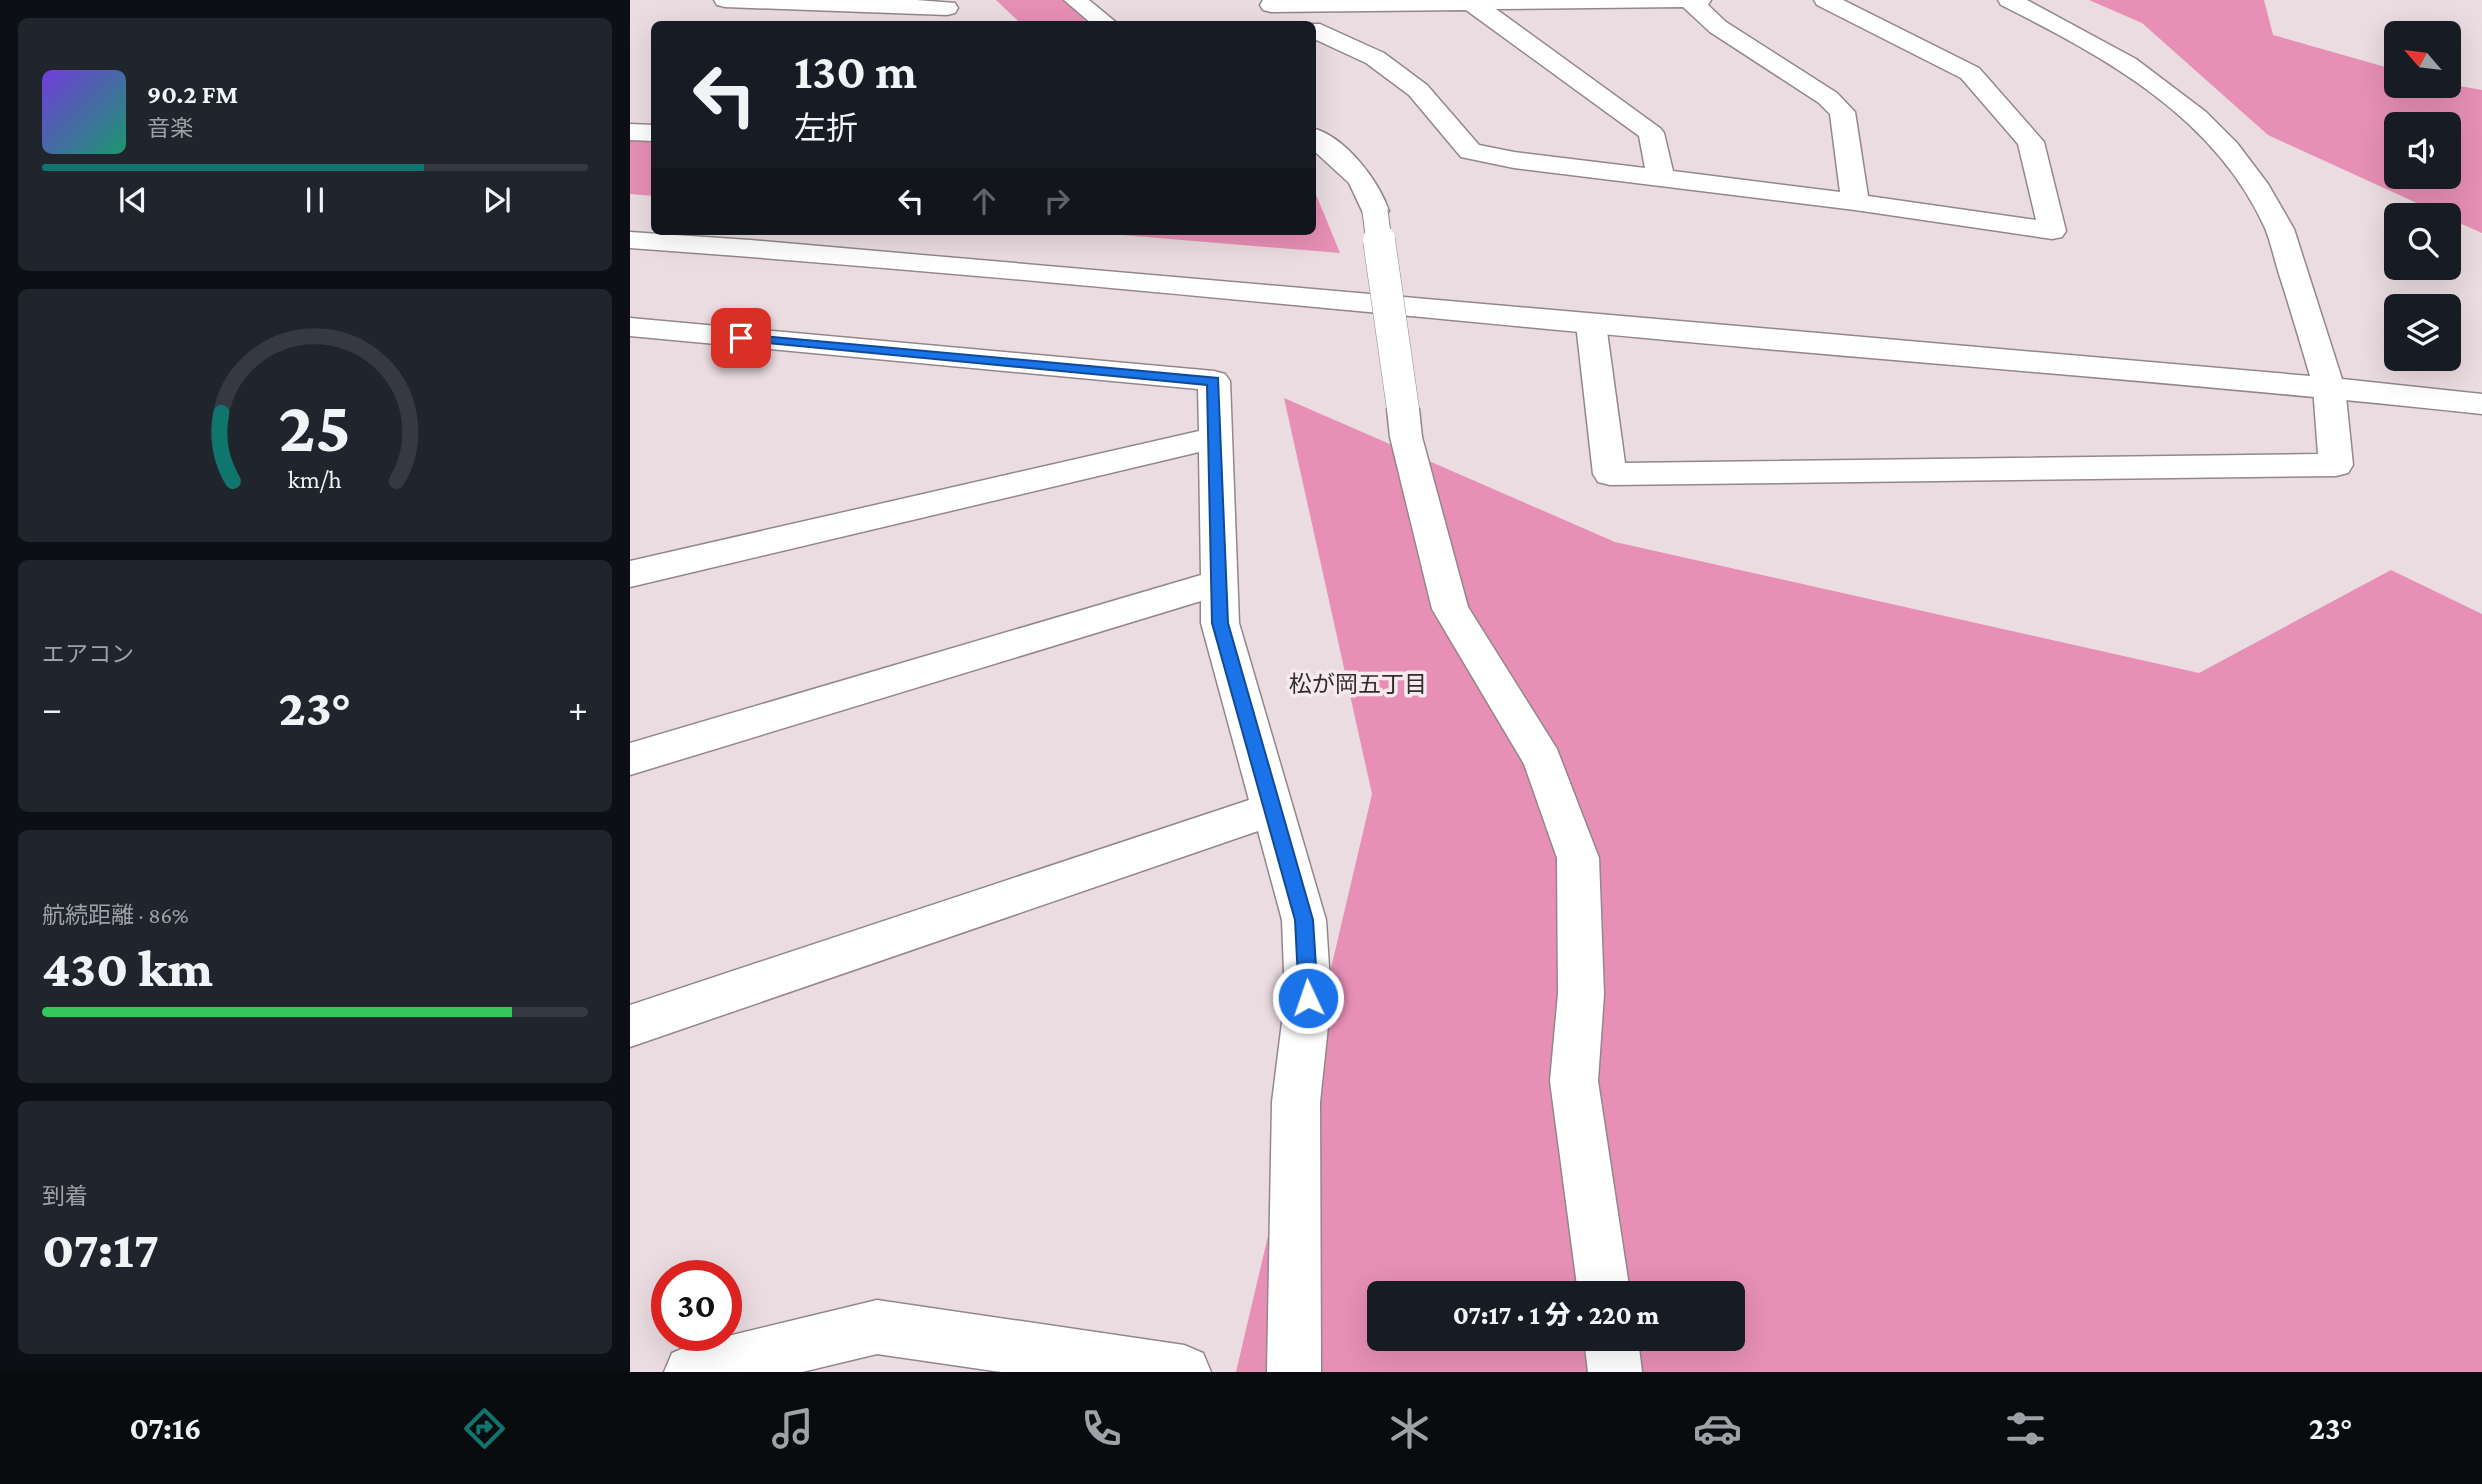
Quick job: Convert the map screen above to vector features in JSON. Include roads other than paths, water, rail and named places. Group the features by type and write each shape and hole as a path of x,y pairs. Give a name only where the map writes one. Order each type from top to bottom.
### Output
{"street":[{"path":"725,0 950,11"},
{"path":"1075,0 1102,21"},
{"path":"1690,0 1718,27 1828,98 1842,112 1855,202"},
{"path":"1268,3 1700,0"},
{"path":"1316,31 1375,58 1418,90 1470,151 1514,160 1855,202 2052,231 2031,142 1970,73 1825,0"},
{"path":"1591,324 1610,474 2336,465 2329,387 2278,226 2252,177 2217,133 2168,90 2076,32 2009,0"},
{"path":"1268,3 1300,21"},
{"path":"1472,3 1651,133 1661,179"},
{"path":"630,132 651,133"},
{"path":"1316,139 1344,160 1372,197 1376,211 1406,437 1450,609 1543,760 1578,858 1581,994 1574,1081 1602,1281"},
{"path":"630,240 1149,282 1591,324 2329,387 2482,404"},
{"path":"630,327 1214,381 1213,438 1220,623 1304,920 1308,998 1296,1102 1294,1372"},
{"path":"630,574 1213,438"},
{"path":"630,759 1219,583"},
{"path":"630,1026 1273,809"},
{"path":"691,1372 877,1327 1184,1372"},
{"path":"1612,1351 1615,1372"}],"district":[{"name":"松が岡五丁目","path":"1358,684"}]}
